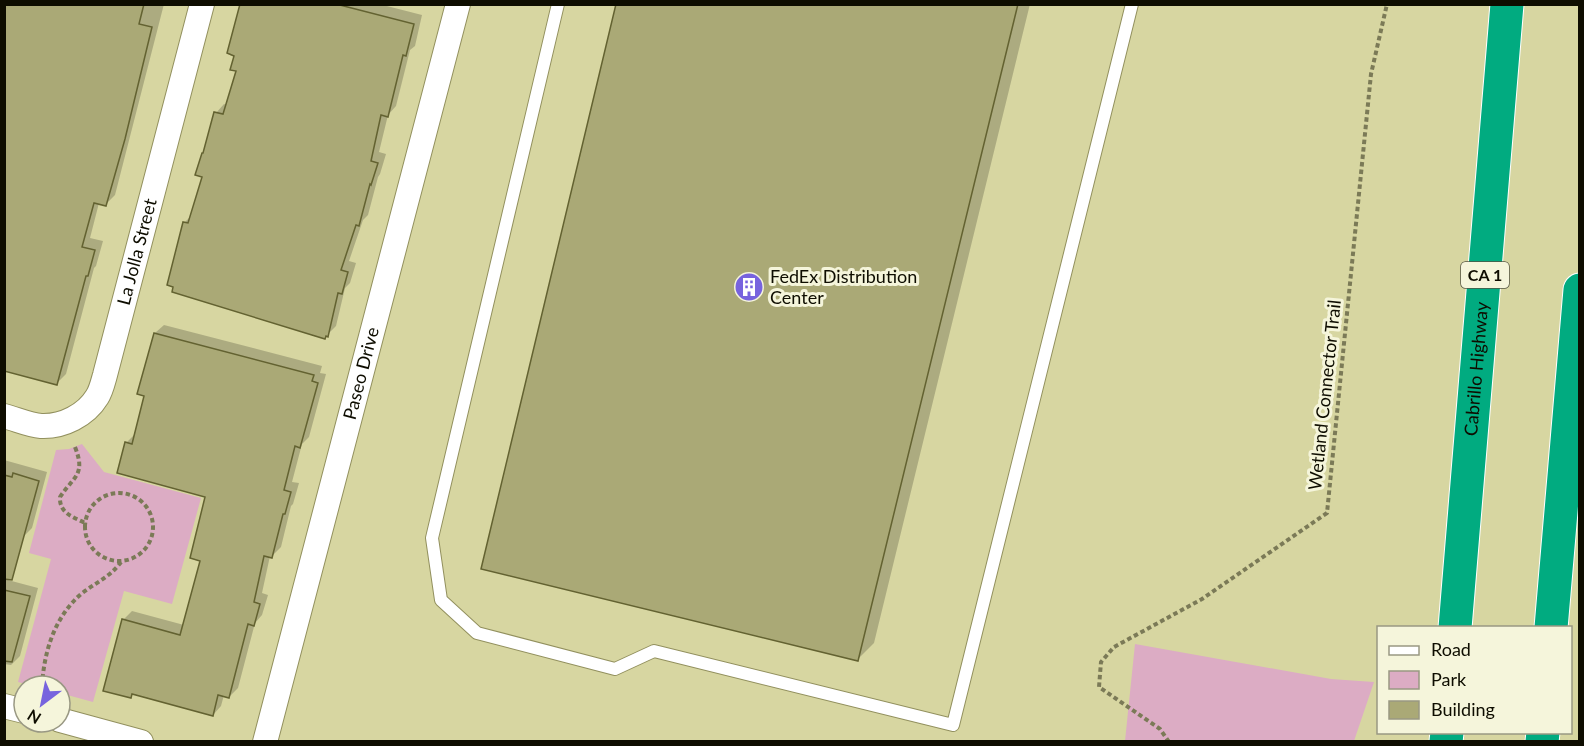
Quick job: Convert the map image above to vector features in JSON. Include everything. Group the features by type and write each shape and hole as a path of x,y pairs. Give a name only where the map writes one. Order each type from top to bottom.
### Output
{"highway":[{"name":"Cabrillo Highway","path":"1455,626 1507,4"},
{"path":"1551,626 1580,290"}],"street":[{"name":"La Jolla Street","path":"4,416 40,426 59,424 81,414 90,407 98,395 202,4"},
{"name":"Paseo Drive","path":"266,741 458,4"},
{"path":"72,723 141,741"}],"lane":[{"path":"558,4 432,538 441,600 477,633 615,669 654,651 953,725 1132,4"}],"path":[{"name":"Wetland Connector Trail","path":"1169,741 1160,729 1099,687 1101,662 1114,647 1203,599 1327,513 1371,74 1387,4"},
{"path":"75,447 80,469 60,498 60,502 65,512 85,523"},
{"path":"116,494 128,495 139,500 147,508 152,519 149,542 143,552 122,561 112,561 102,557 88,543 85,534 88,512 105,496 116,494"},
{"path":"43,674 53,633 64,614 81,595 110,575 122,561"}],"green space":[{"path":"82,444 104,472 201,498 172,604 124,591 93,702 72,696 72,674 20,674 51,559 29,553 56,450 69,449"},
{"path":"1135,644 1331,679 1374,682 1354,741 1125,741"}],"building":[{"path":"4,4 144,4 139,24 152,27 106,206 94,203 82,247 95,250 57,385 4,371"},
{"path":"240,4 336,4 414,24 406,56 403,55 388,117 381,115 371,161 378,163 359,226 356,225 341,270 348,272 342,294 338,293 328,337 326,336 325,339 172,292 173,287 167,285 183,222 188,223 202,177 195,175 214,112 223,114 236,71 230,70 234,56 227,53"},
{"name":"FedEx Distribution Center","path":"616,4 1018,4 858,661 481,569"},
{"path":"154,333 314,375 312,381 318,383 300,448 295,446 284,490 291,492 272,558 264,556 254,602 260,604 254,626 248,624 229,698 218,695 213,716 132,694 131,698 103,691 122,619 180,635 200,561 190,558 205,497 117,473 125,442 132,444 144,396 137,394"},
{"path":"13,473 39,481 12,580 4,579 4,475 12,477"},
{"path":"4,590 30,596 12,662 4,661"}],"place":[{"name":"FedEx Distribution Center","path":"749,287"}]}
